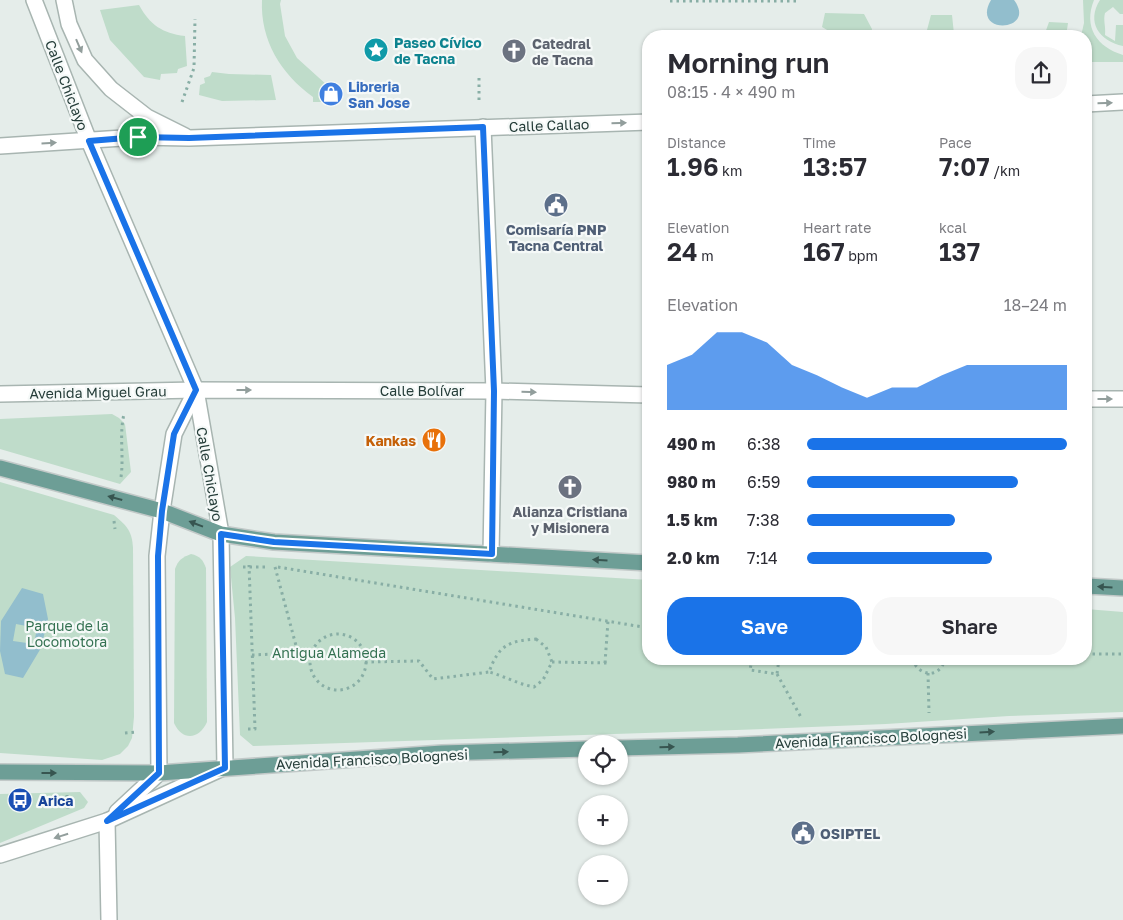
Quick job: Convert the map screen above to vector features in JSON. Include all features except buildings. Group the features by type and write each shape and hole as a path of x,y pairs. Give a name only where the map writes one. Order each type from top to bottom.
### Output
{"main road":[{"path":"0,468 162,511 221,534 274,542 642,563"},
{"path":"1092,586 1123,588"},
{"name":"Avenida Francisco Bolognesi","path":"628,748 748,744 1123,726"},
{"name":"Avenida Francisco Bolognesi","path":"159,773 442,753 578,749"},
{"path":"0,772 159,773"}],"street":[{"name":"Calle Chiclayo","path":"34,0 89,141 196,390 221,534 225,768"},
{"path":"64,0 69,24 85,60 111,89 147,117 189,138"},
{"path":"1092,104 1123,102"},
{"name":"Calle Callao","path":"0,146 138,137 189,138 642,122"},
{"path":"483,127 494,391 492,554"},
{"name":"Calle Chiclayo","path":"159,773 158,556 162,511 174,434 196,390"},
{"name":"Calle Bolívar","path":"196,390 494,391 642,395"},
{"name":"Avenida Miguel Grau","path":"0,394 196,390"},
{"path":"1092,399 1123,399"},
{"path":"0,855 107,821 225,768"},
{"path":"109,920 107,821 159,773"}],"path":[{"path":"670,1 798,1"},
{"path":"182,102 194,68 195,19"},
{"path":"479,78 479,102"},
{"path":"120,484 122,469 121,426 130,392"},
{"path":"240,730 255,729 249,566"},
{"path":"239,567 275,567 642,627"},
{"path":"275,567 298,653"},
{"path":"605,663 608,621"},
{"path":"330,635 348,636 356,640 366,656 363,675 349,687 340,689 322,685 316,678 310,661 312,653 322,639 330,635"},
{"path":"365,662 419,661 433,679 489,672 534,687 543,680 552,662 546,647 536,639 519,640 505,646 495,656 489,672"},
{"path":"252,655 312,653"},
{"path":"1092,654 1123,654"},
{"path":"552,662 610,663"},
{"path":"751,665 750,670 777,674"},
{"path":"778,665 777,674 803,722"},
{"path":"915,665 918,670 928,673 939,670 943,665"},
{"path":"928,673 929,716"},
{"path":"67,792 66,803 69,815"}],"green space":[{"path":"262,0 281,0 285,36 297,58 328,86 320,87 321,102 313,102 313,97 291,78 275,55 265,29 262,15"},
{"path":"1083,0 1094,0 1090,19 1091,27 1099,41 1106,47 1123,55 1123,62 1092,62 1092,30 1082,30"},
{"path":"1100,0 1123,0 1123,14 1120,14 1113,7 1105,13 1104,18 1105,35 1115,41 1116,25 1123,25 1123,46 1107,40 1097,29 1094,16"},
{"path":"139,5 152,23 170,33 185,36 187,66 178,69 177,73 161,74 160,80 144,77 110,40 100,10"},
{"path":"825,13 864,14 872,29 827,30 822,27"},
{"path":"931,15 952,15 954,30 927,30"},
{"path":"1049,22 1068,23 1067,30 1046,30"},
{"path":"212,72 271,75 276,100 222,101 199,95 200,85 205,83 204,78 210,76"},
{"path":"112,414 125,424 131,472 120,484 0,449 0,419"},
{"name":"Parque de la Locomotora","path":"0,482 114,515 130,533 133,548 134,717 132,738 128,746 120,754 102,760 0,753"},
{"path":"191,554 201,559 206,568 207,722 200,732 190,736 181,733 174,723 175,569 181,559"},
{"name":"Antigua Alameda","path":"246,556 642,580 642,665 1092,665 1092,609 1123,612 1123,712 736,730 253,746 240,735 235,618 230,567"},
{"path":"80,792 88,802 84,808 0,843 0,794"}],"water":[{"path":"991,0 1014,0 1019,11 1018,19 1012,24 1004,26 989,20 987,12"},
{"path":"22,588 43,594 48,619 41,648 23,678 5,674 0,651 1,621","holes":["16,624 37,628 34,644 13,641"]}],"place":[{"name":"Paseo Cívico de Tacna","path":"376,50"},
{"name":"Catedral de Tacna","path":"514,51"},
{"name":"Libreria San Jose","path":"331,94"},
{"name":"Comisaría PNP Tacna Central","path":"556,205"},
{"name":"Kankas","path":"434,440"},
{"name":"Alianza Cristiana y Misionera","path":"570,487"},
{"name":"Arica","path":"20,800"},
{"name":"OSIPTEL","path":"803,833"}],"route":[{"path":"483,127 494,391 492,554 274,542 221,534 225,768 107,821 159,773 158,556 162,511 174,434 196,390 89,141 138,137 189,138 483,127"}]}
